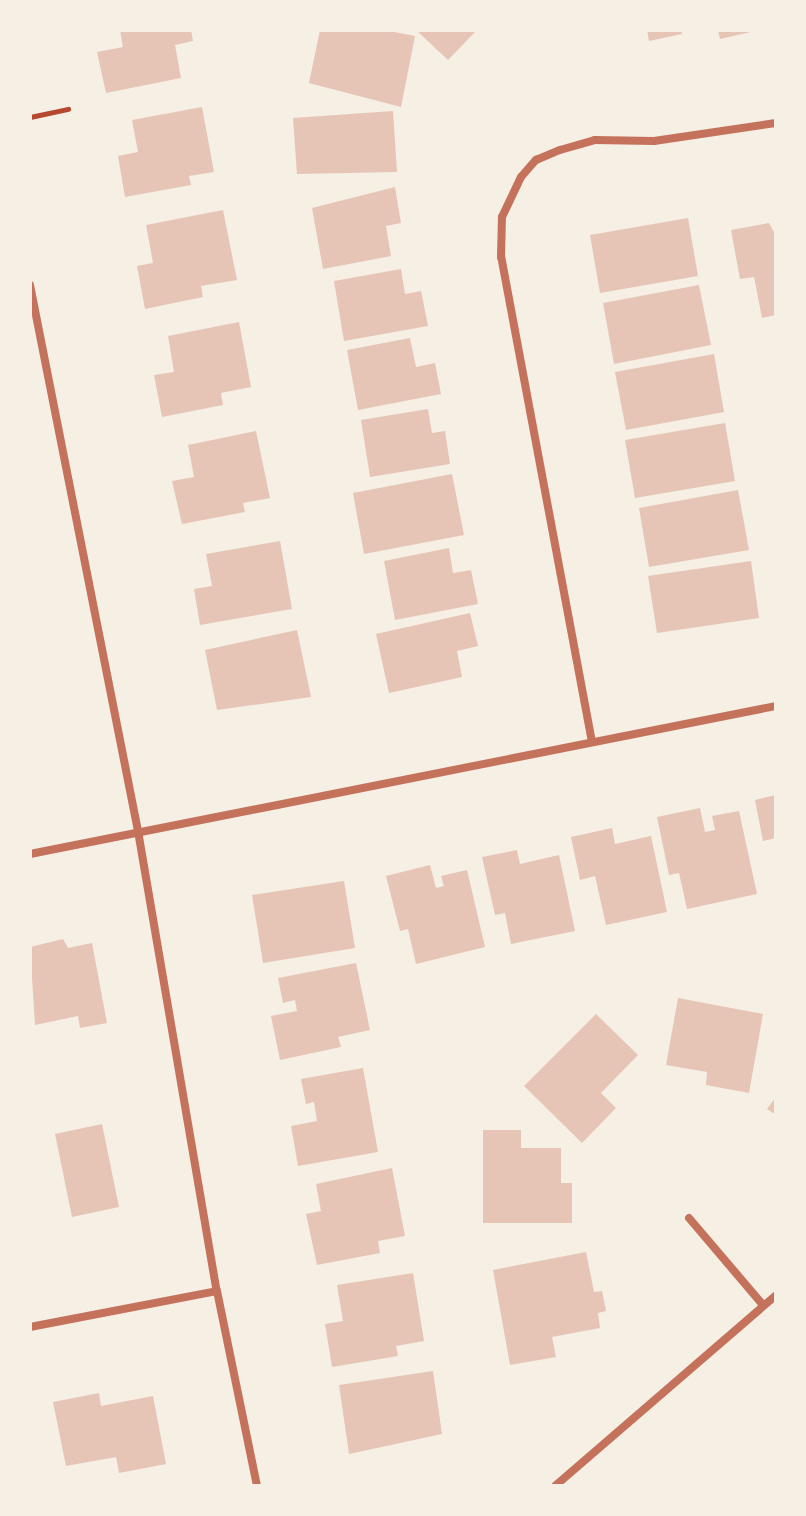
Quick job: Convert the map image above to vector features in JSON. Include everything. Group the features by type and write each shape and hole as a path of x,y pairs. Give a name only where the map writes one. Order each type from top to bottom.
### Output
{"street":[{"path":"592,742 501,257 502,217 521,177 536,160 560,150 595,140 654,141 776,123"},
{"path":"30,285 138,831 217,1291 257,1486"},
{"path":"30,854 776,706"},
{"path":"689,1218 763,1305"},
{"path":"30,1327 217,1291"},
{"path":"555,1486 776,1295"}],"path":[{"path":"30,117 68,109"}],"building":[{"path":"120,30 191,30 193,41 175,45 181,78 106,93 97,52 123,47"},
{"path":"320,30 384,30 415,36 401,107 309,83"},
{"path":"416,30 477,30 448,60"},
{"path":"647,30 681,30 682,34 649,41"},
{"path":"718,30 755,30 755,31 720,39"},
{"path":"202,107 214,172 189,176 191,185 125,197 118,156 138,152 132,120"},
{"path":"393,111 397,172 297,174 293,118"},
{"path":"395,187 401,223 386,226 391,256 323,269 312,208"},
{"path":"223,210 237,280 201,286 203,297 145,309 137,266 153,263 146,225"},
{"path":"688,218 698,276 600,293 590,235"},
{"path":"769,223 776,236 776,315 762,318 754,277 740,279 731,230"},
{"path":"401,269 405,294 421,291 428,326 344,341 334,281"},
{"path":"699,285 711,345 614,364 603,303"},
{"path":"239,322 251,387 221,393 223,405 162,417 154,375 174,372 168,336"},
{"path":"410,338 416,367 435,363 441,394 358,410 347,350"},
{"path":"714,354 724,412 626,430 615,372"},
{"path":"428,409 432,433 445,431 450,464 370,477 361,420"},
{"path":"725,423 735,481 635,498 625,440"},
{"path":"256,431 270,498 243,503 245,512 182,524 172,481 194,477 188,445"},
{"path":"452,474 464,535 364,554 353,493"},
{"path":"738,490 749,550 649,567 639,508"},
{"path":"280,541 292,609 200,625 194,589 212,586 206,554"},
{"path":"449,548 453,573 471,570 478,604 395,620 384,561"},
{"path":"751,561 759,618 657,633 648,576"},
{"path":"470,613 478,646 457,651 462,677 389,693 376,634"},
{"path":"297,630 311,697 217,710 205,650"},
{"path":"776,795 776,838 763,841 755,800"},
{"path":"700,808 705,832 715,830 712,816 739,811 757,894 687,909 679,873 669,875 657,817"},
{"path":"612,828 615,844 651,836 667,912 606,925 595,876 580,880 571,837"},
{"path":"517,850 520,864 559,855 575,931 511,944 505,913 495,915 482,857"},
{"path":"430,865 436,888 444,886 441,876 467,870 485,947 416,964 408,929 400,931 386,876"},
{"path":"344,881 355,948 263,963 252,895"},
{"path":"63,939 68,948 92,943 107,1023 80,1028 78,1016 35,1025 30,947"},
{"path":"356,963 370,1030 338,1037 341,1047 280,1060 271,1016 297,1011 295,1000 283,1003 278,978"},
{"path":"678,998 763,1014 749,1093 706,1085 707,1072 666,1065"},
{"path":"596,1014 638,1055 601,1093 616,1108 582,1143 524,1086"},
{"path":"363,1068 378,1152 298,1166 291,1126 317,1121 314,1102 306,1104 301,1079"},
{"path":"776,1097 776,1115 767,1109"},
{"path":"102,1124 119,1207 72,1217 55,1134"},
{"path":"483,1130 521,1130 521,1148 561,1148 561,1183 572,1183 572,1223 483,1223"},
{"path":"392,1168 405,1236 378,1241 380,1253 317,1265 306,1214 321,1211 316,1184"},
{"path":"586,1252 594,1292 602,1291 606,1311 598,1313 600,1328 552,1337 556,1357 510,1365 493,1270"},
{"path":"413,1273 424,1341 396,1346 398,1356 332,1367 325,1324 343,1321 337,1285"},
{"path":"433,1371 442,1434 349,1454 339,1385"},
{"path":"99,1393 101,1406 153,1396 166,1464 119,1473 116,1457 66,1466 53,1402"}]}
